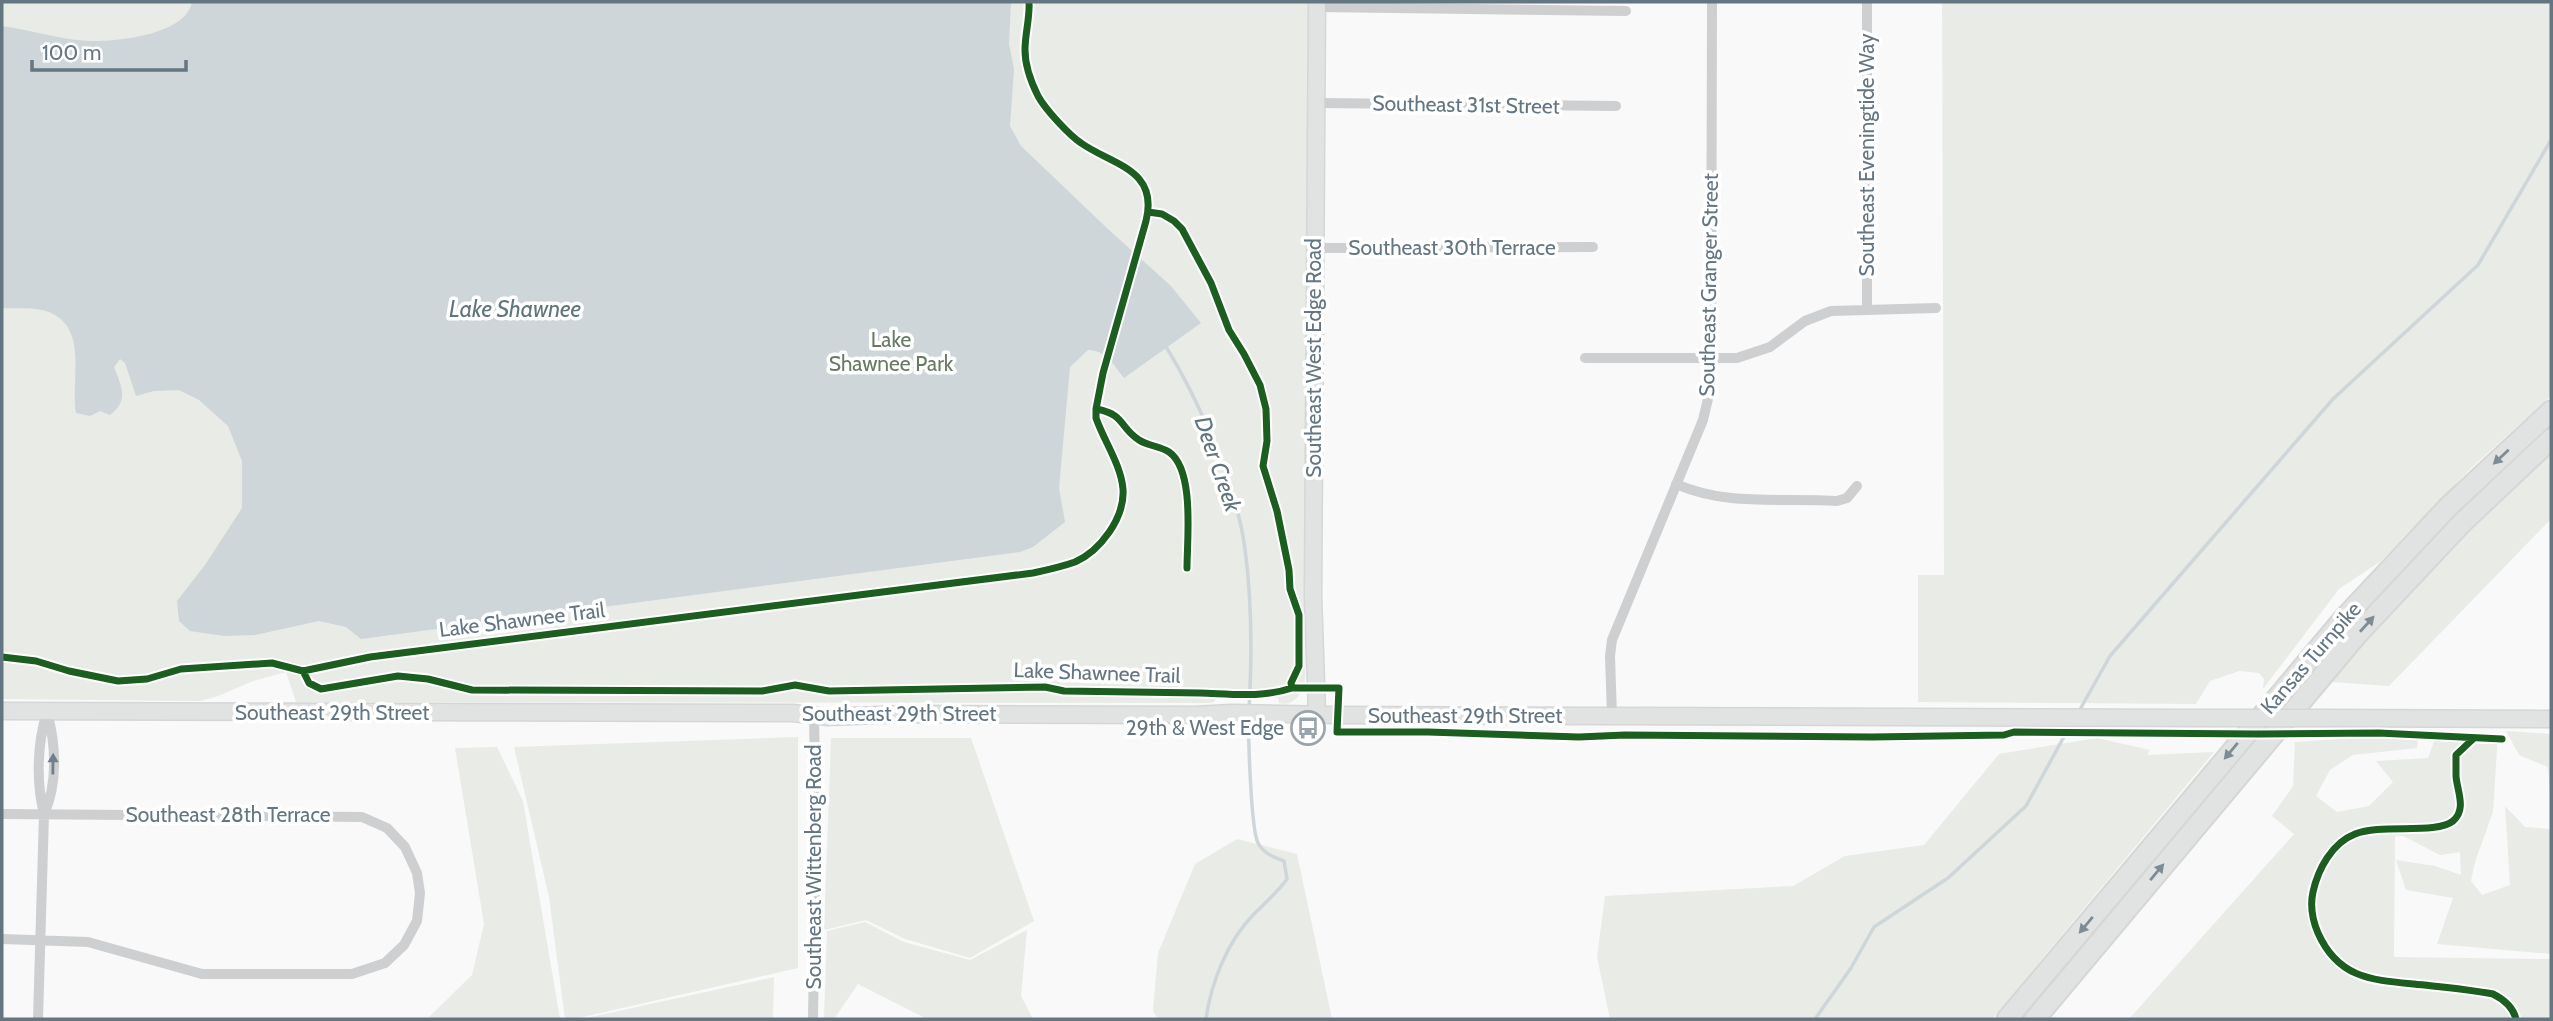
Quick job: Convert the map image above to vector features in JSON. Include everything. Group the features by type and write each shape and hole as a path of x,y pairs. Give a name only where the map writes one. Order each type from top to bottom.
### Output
{"highway":[{"name":"Kansas Turnpike","path":"2007,1019 2346,617 2448,507 2551,411"},
{"name":"Kansas Turnpike","path":"2035,1019 2356,636 2462,523 2551,439"}],"main road":[{"name":"Southeast West Edge Road","path":"1317,5 1313,595 1317,714"},
{"name":"Southeast 29th Street","path":"2,711 2551,719"}],"street":[{"name":"Southeast Granger Street","path":"1612,716 1612,640 1703,420 1711,386 1712,2"},
{"name":"Southeast Eveningtide Way","path":"1867,2 1867,309"},
{"path":"1317,5 1626,11"},
{"name":"Southeast 31st Street","path":"1317,103 1616,106"},
{"name":"Southeast 30th Terrace","path":"1314,240 1321,248 1593,247"},
{"path":"1585,358 1737,358 1755,353 1779,341 1805,321 1840,309 1936,308"},
{"path":"1676,484 1702,494 1737,500 1837,501 1847,498 1857,486"},
{"path":"38,1019 44,814 52,797 54,734 47,712"},
{"name":"Southeast Wittenberg Road","path":"813,1019 816,828 814,715"},
{"name":"Southeast 28th Terrace","path":"2,814 362,817 375,821 397,837 412,860 419,883 417,921 404,945 385,963 352,974 202,974 88,942 39,939"},
{"path":"2,939 39,939"}],"green space":[{"name":"Lake Shawnee","path":"2,2 1313,2 1309,520 1305,680 1300,694 1285,704 1279,703 1278,698 1217,697 1210,703 296,702 286,672 200,701 2,699"},
{"path":"1942,2 2551,2 2551,396 2471,468 2381,561 2339,589 2263,689 2264,679 2259,673 2239,671 2210,681 2196,704 1918,702 1918,575 1944,575"},
{"path":"2551,452 2551,519 2389,686 2331,682 2422,576"},
{"path":"2506,731 2551,734 2551,805 2548,767 2519,755"},
{"path":"2437,733 2498,734 2493,812 2471,881 2482,895 2510,885 2505,806 2525,827 2551,829 2551,954 2437,944 2453,898 2406,890 2396,860 2435,866 2461,875 2460,852 2440,855 2403,836 2395,836 2394,957 2551,959 2551,1019 2129,1019 2294,834 2272,816 2293,786 2295,742 2419,734 2417,748 2353,755 2330,770 2316,796 2337,812 2369,806 2393,782 2376,761 2428,758"},
{"path":"798,737 798,968 565,1019 549,897 514,747"},
{"path":"831,738 971,738 1034,921 970,958 905,939 866,920 824,930"},
{"path":"2097,738 2150,750 2147,755 2214,752 1992,1019 1610,1019 1597,957 1605,896 1793,886 1845,856 1924,845 1999,754"},
{"path":"497,747 523,801 560,1019 427,1019 472,975 484,924 455,748"},
{"path":"1237,839 1297,854 1332,1019 1158,1019 1153,1011 1158,953 1195,864"},
{"path":"865,922 904,942 970,960 1027,930 1021,996 1033,1019 927,1019 858,984 834,1019 824,1019 827,931"},
{"path":"774,977 773,1019 582,1019"}],"water":[{"name":"Lake Shawnee","path":"192,2 1011,2 1009,44 1014,69 1010,126 1021,146 1171,286 1201,323 1124,378 1100,352 1088,350 1070,367 1059,488 1065,522 1033,547 1020,552 361,639 346,627 319,621 255,635 224,636 190,631 179,621 177,601 205,565 242,508 242,461 228,426 199,400 179,390 154,391 136,396 125,363 120,359 114,367 122,393 122,399 116,409 110,415 100,411 90,416 76,413 75,354 68,328 60,318 46,311 2,308 2,26 76,40 131,38 164,29 177,22 187,13"}],"waterway":[{"path":"2078,713 2110,656 2333,399 2478,265 2551,140"},
{"name":"Deer Creek","path":"1165,345 1203,416 1225,471 1241,525 1250,609 1249,710"},
{"name":"Deer Creek","path":"1206,1019 1216,977 1228,950 1253,915 1287,879 1284,861 1270,855 1258,843 1250,782 1249,717"},
{"path":"1815,1019 1851,968 1874,927 1948,878 2026,806 2072,722"}],"cycle path":[{"name":"Lake Shawnee Trail","path":"2,657 36,661 118,681 147,679 181,669 272,663 303,671 370,657 1033,573 1070,564 1084,557 1102,542 1109,532 1123,500 1122,480 1096,418 1096,409 1103,373 1146,221 1148,204 1146,190 1139,179 1076,139 1038,96 1025,56 1029,2"},
{"name":"Lake Shawnee Trail","path":"303,671 309,683 321,689 398,676 428,679 472,690 762,691 795,685 829,691 1045,687 1064,691 1247,695 1292,688 1291,683 1299,666 1299,615 1290,589 1289,570 1277,511 1263,466 1267,441 1266,409 1260,385 1229,330 1211,283 1182,229 1162,214 1148,212"},
{"path":"1096,409 1112,414 1139,440 1169,452 1177,461 1183,474 1188,506 1187,568"},
{"path":"1292,688 1339,688 1337,732 1579,737 1872,737 2004,735 2014,732 2258,734"},
{"path":"2259,734 2379,733 2502,739"},
{"path":"2474,738 2456,755 2460,811 2453,821 2434,827 2366,831 2347,838 2333,850 2318,874 2312,897 2312,913 2326,948 2335,959 2357,974 2384,981 2493,994 2508,1004 2516,1019"}],"place":[{"name":"29th & West Edge","path":"1308,728"}],"park label":[{"name":"Lake Shawnee Park","path":"891,352"}]}
